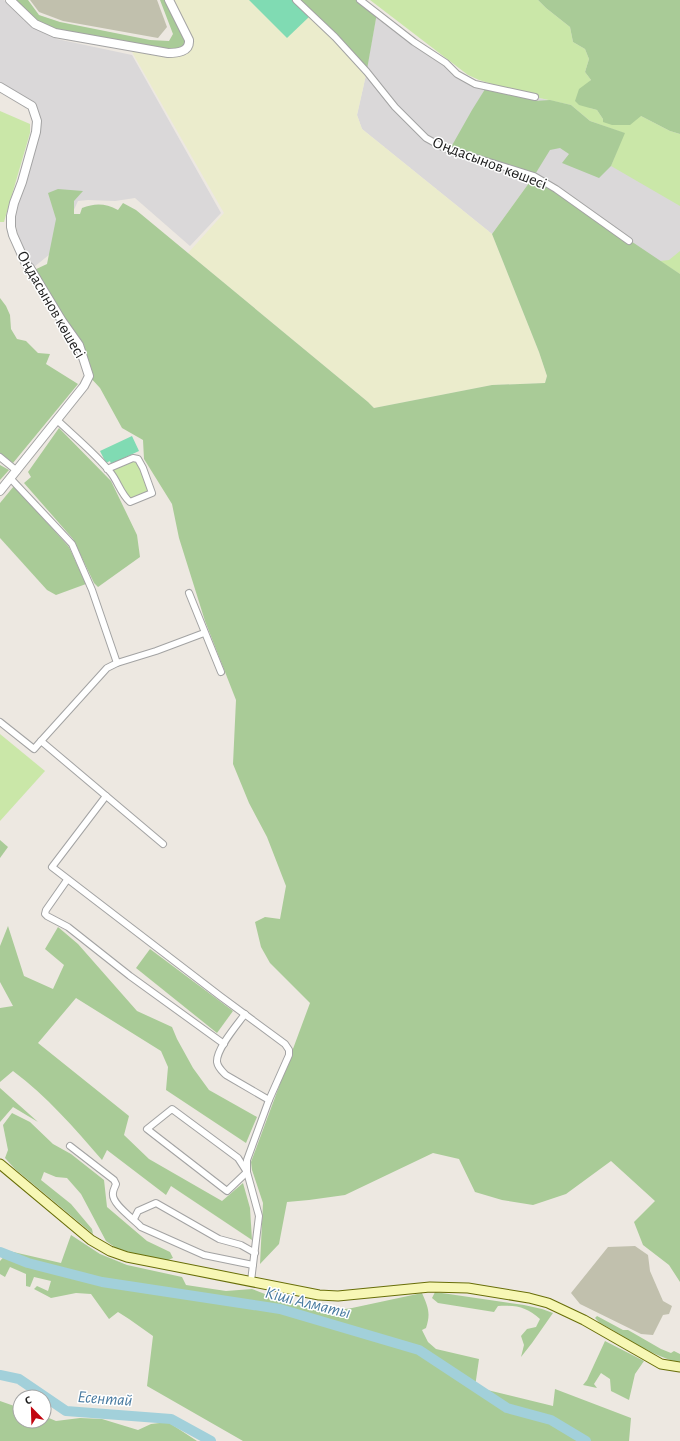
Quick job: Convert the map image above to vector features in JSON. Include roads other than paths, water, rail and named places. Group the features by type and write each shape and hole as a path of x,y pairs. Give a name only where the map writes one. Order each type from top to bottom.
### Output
{"main road":[{"path":"0,1164 91,1240 110,1251 143,1261 319,1295 338,1296 430,1286 468,1288 529,1298 548,1302 584,1320 661,1364 680,1367"}],"street":[{"path":"10,0 35,24 55,33 168,53 186,49 190,44 190,40 170,0"},
{"name":"Оңдасынов көшесі","path":"296,0 351,54 395,107 426,138 444,148 534,176 556,188 618,235 629,241"},
{"path":"360,0 414,42 446,63 457,74 475,84 535,97"},
{"name":"Оңдасынов көшесі","path":"0,87 32,106 38,121 22,182 13,207 11,223 13,235 26,264 79,345 89,376 84,386 0,491"},
{"path":"57,420 111,473 125,498 130,502 152,493 138,459 133,458 107,469"},
{"path":"0,458 17,471"},
{"path":"11,479 72,544 92,590 117,663"},
{"path":"189,593 221,672"},
{"path":"0,722 34,749 107,668 117,663 156,651 204,633"},
{"path":"41,741 162,844"},
{"path":"106,796 52,867 67,880 285,1044 289,1050 289,1055 269,1100 247,1160 248,1172 259,1216 252,1281"},
{"path":"67,880 46,910 45,914 68,926 130,976 224,1044"},
{"path":"245,1014 218,1053 217,1063 226,1075 269,1100"},
{"path":"172,1109 238,1158 248,1172 227,1191 147,1129 172,1109"},
{"path":"70,1146 114,1180 116,1184 112,1194 115,1202 141,1227 204,1255 253,1265"},
{"path":"134,1219 138,1211 156,1203 219,1239 241,1245 255,1253"}],"waterway":[{"name":"Кіші Алматы","path":"0,1252 28,1263 102,1282 280,1309 419,1350 507,1408 551,1420 586,1441"},
{"name":"Есентай","path":"0,1375 19,1379 66,1411 171,1419 211,1441"}]}
